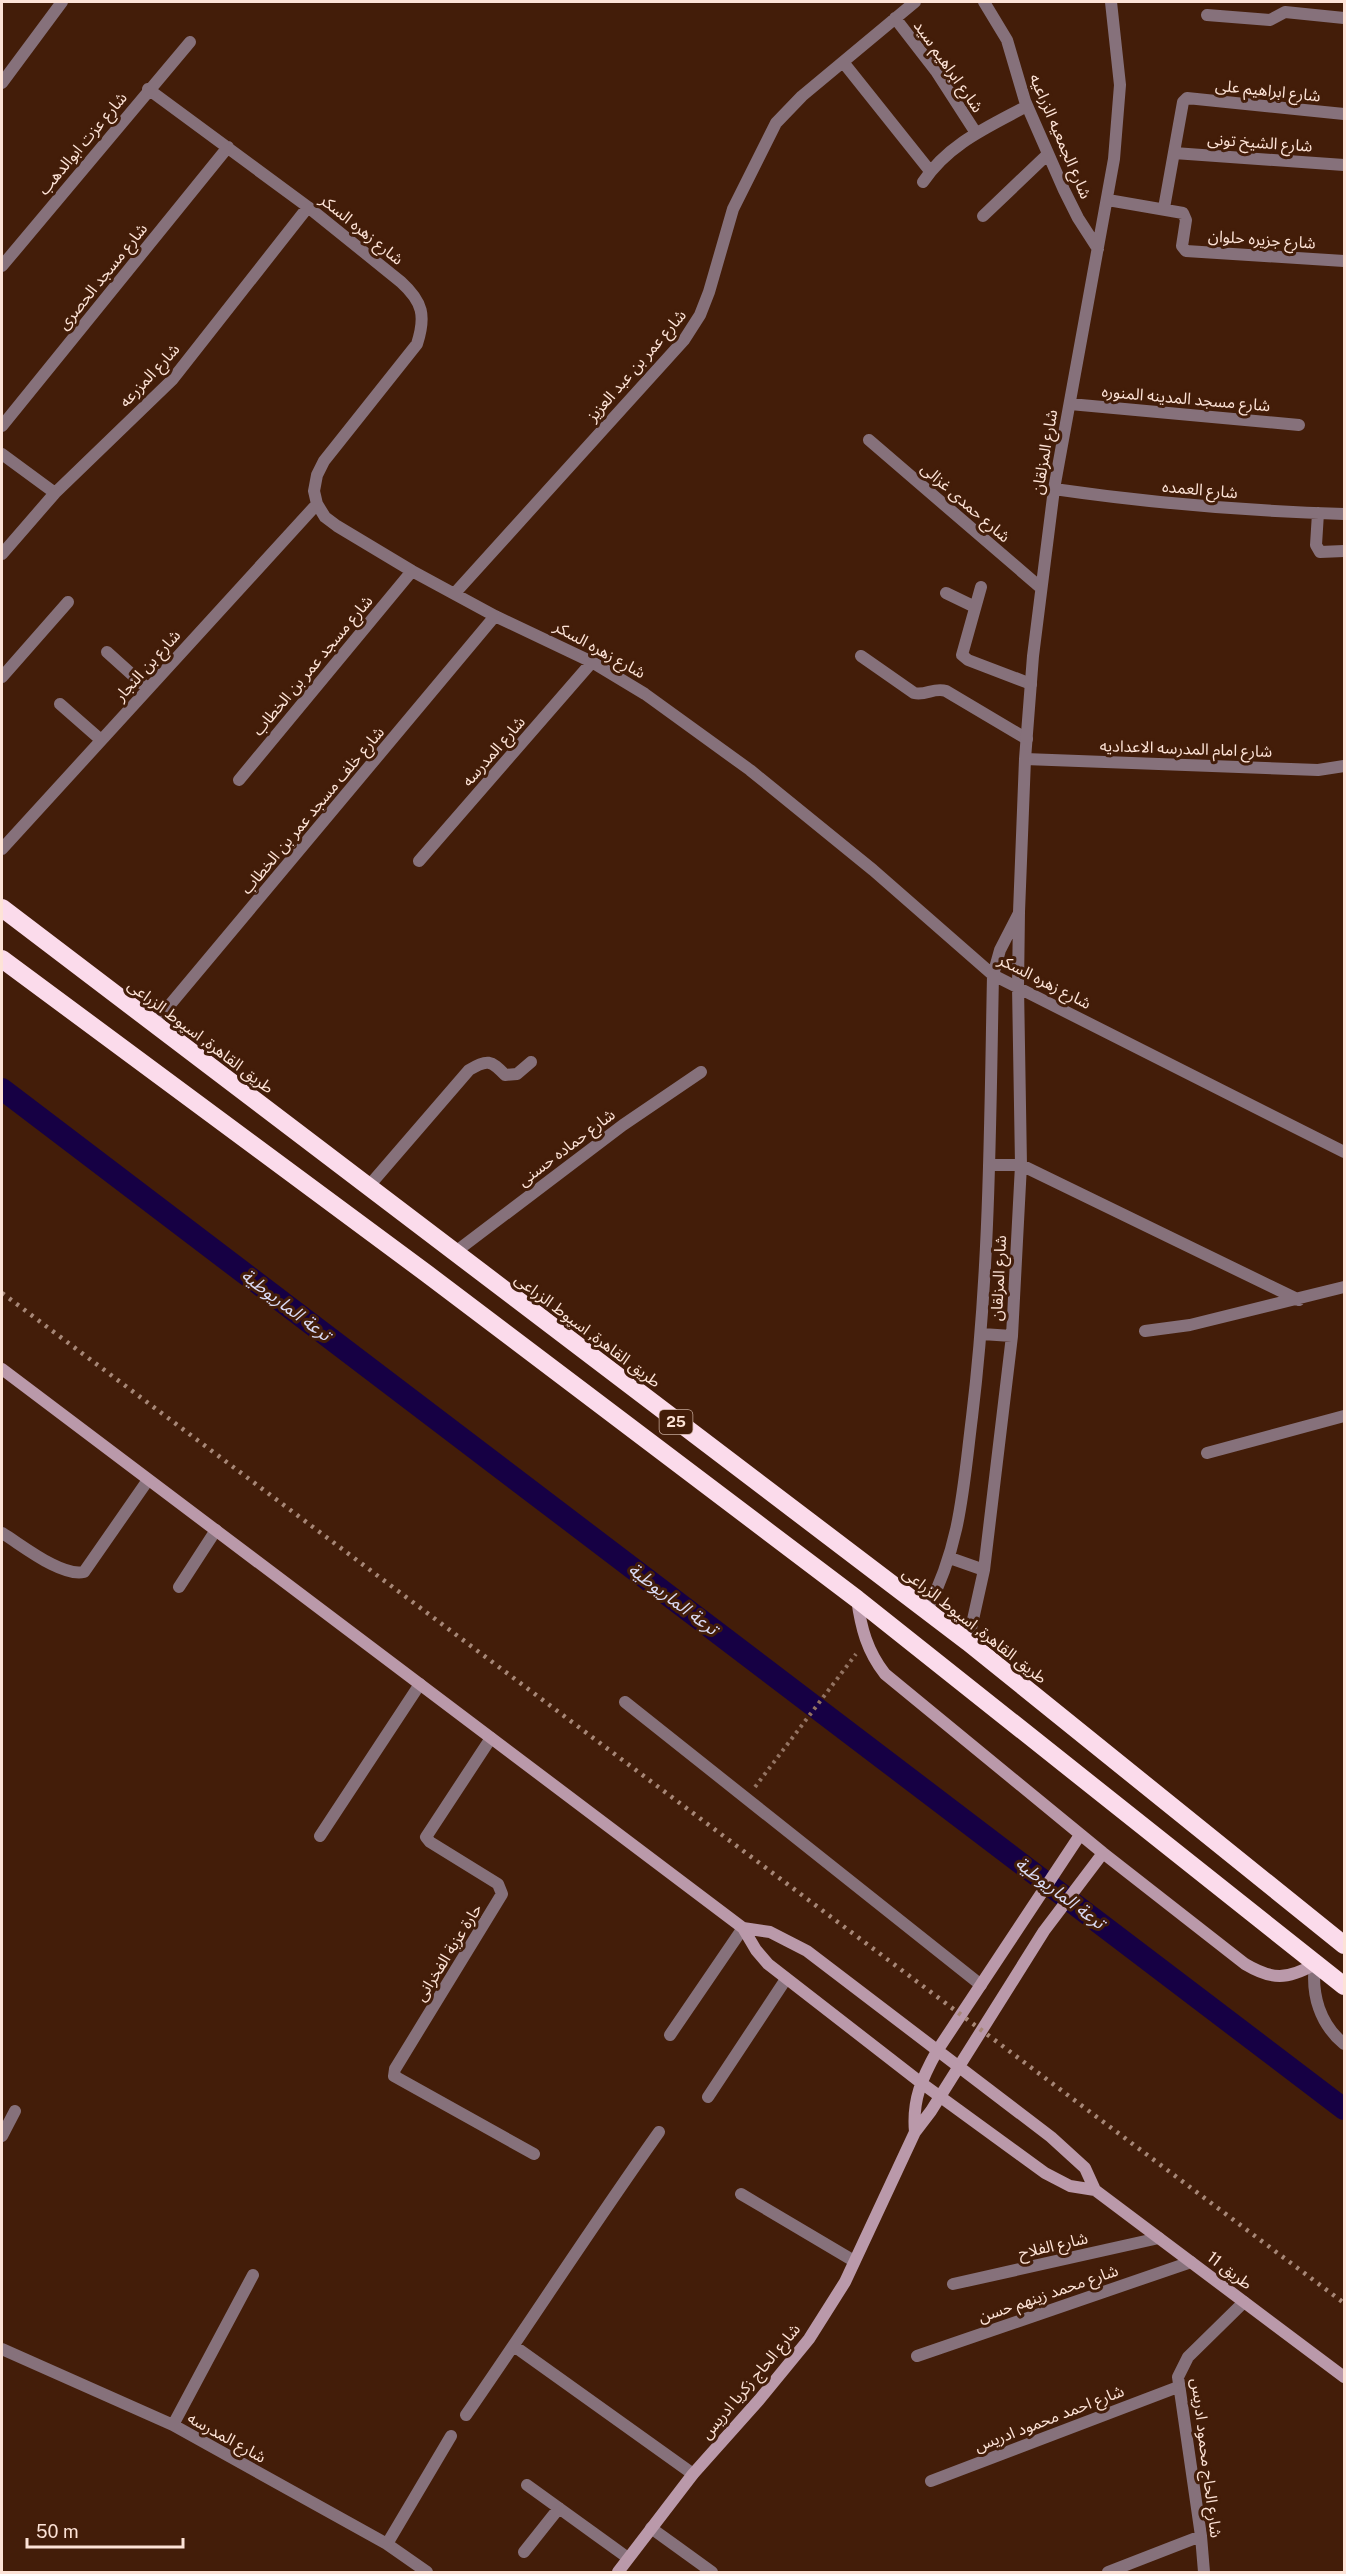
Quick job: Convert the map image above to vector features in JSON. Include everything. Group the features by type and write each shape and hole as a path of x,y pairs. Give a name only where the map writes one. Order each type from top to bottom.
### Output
{"highway":[{"name":"طريق القاهرة, اسيوط الزراعى","path":"4,914 927,1610 1341,1942"},
{"name":"25","path":"2,959 426,1273 857,1599 1344,1986"},
{"path":"857,1599 871,1570"},
{"path":"1315,1964 1341,1942"}],"street":[{"path":"2,83 62,2"},
{"name":"شارع عمر بن عبد العزيز","path":"455,593 684,340 700,315 709,292 733,209 776,123 787,109 915,2"},
{"name":"شارع الجمعيه الزراعيه","path":"984,2 1007,40 1027,106 1048,154 1078,218 1098,249"},
{"name":"شارع المزلقان","path":"968,1642 984,1570 1012,1336 1021,1165 1019,912 1025,759 1031,684 1054,489 1108,200 1120,85 1112,2"},
{"path":"1207,15 1270,20 1285,12 1344,18"},
{"name":"شارع ابراهيم سيد","path":"895,18 936,71 976,134"},
{"name":"شارع عزت ابوالدهب","path":"2,266 148,89 190,42"},
{"path":"843,62 930,171"},
{"name":"شارع زهره السكر","path":"148,89 308,207 414,294 421,309 422,327 417,344 324,461 317,475 314,491 317,504 325,517 411,571 495,616 592,662 645,694 750,770 873,870 993,975 1344,1152"},
{"name":"شارع ابراهيم على","path":"1174,153 1183,102 1187,98 1344,114"},
{"name":"شارع ابراهيم سيد","path":"923,182 930,171 957,145 1027,106"},
{"name":"شارع مسجد الحصرى","path":"2,426 228,147"},
{"path":"1164,208 1174,153"},
{"name":"شارع الشيخ تونى","path":"1174,153 1344,165"},
{"path":"983,216 1048,154"},
{"name":"شارع جزيره حلوان","path":"1108,200 1183,213 1186,220 1182,246 1186,251 1344,261"},
{"name":"شارع المزرعه","path":"2,554 55,493 172,380 308,207"},
{"name":"شارع مسجد المدينه المنوره","path":"1070,404 1299,425"},
{"name":"شارع حمدى غزالى","path":"869,440 1041,588"},
{"path":"2,454 55,493"},
{"name":"شارع العمده","path":"1054,489 1132,500 1344,514"},
{"name":"شارع بن النجار","path":"2,849 317,504"},
{"path":"1318,513 1316,545 1320,552 1344,551"},
{"name":"شارع مسجد عمر بن الخطاب","path":"239,780 411,571"},
{"path":"981,587 963,655 968,660 1031,684"},
{"path":"946,593 975,607"},
{"path":"2,677 68,602"},
{"name":"شارع خلف مسجد عمر بن الخطاب","path":"153,1025 495,616"},
{"path":"107,652 148,689"},
{"path":"861,656 914,693 921,695 940,689 946,691 1027,739"},
{"name":"شارع المدرسه","path":"419,861 592,662"},
{"path":"60,704 101,740"},
{"name":"شارع امام المدرسه الاعداديه","path":"1025,759 1318,770 1344,766"},
{"name":"شارع المزلقان","path":"927,1610 950,1558 960,1516 982,1334 989,1165 993,975 1000,950 1019,912"},
{"path":"368,1188 470,1070 482,1062 494,1064 505,1075 517,1074 531,1062"},
{"name":"شارع حماده حسنى","path":"454,1253 623,1125 701,1072"},
{"path":"989,1165 1021,1165 1299,1300"},
{"path":"1145,1332 1190,1325 1299,1300 1344,1287"},
{"path":"982,1334 1012,1336"},
{"path":"2,1369 743,1928 670,2035"},
{"path":"1207,1453 1344,1416"},
{"path":"2,1533 63,1570 76,1574 84,1572 148,1480"},
{"path":"179,1587 216,1530"},
{"path":"950,1558 984,1570"},
{"path":"857,1599 866,1642 873,1659 885,1674 1080,1835 1245,1964 1262,1974 1281,1977 1297,1974 1315,1964"},
{"path":"320,1836 420,1684"},
{"path":"625,1702 981,1985"},
{"name":"حارة عزبة الفخرانى","path":"491,1738 426,1837 430,1842 498,1884 502,1894 395,2069 394,2076 534,2154"},
{"name":"شارع الحاج زكريا ادريس","path":"915,2132 915,2102 920,2082 937,2051 1080,1835"},
{"name":"شارع الحاج زكريا ادريس","path":"618,2572 693,2474 759,2400 809,2339 845,2282 915,2132 940,2097 1044,1931 1103,1853"},
{"name":"طريق 11","path":"743,1928 756,1950 786,1979 940,2097 1046,2173 1070,2186 1095,2190 1344,2377"},
{"name":"طريق 11","path":"743,1928 770,1932 807,1951 1070,2153 1085,2168 1095,2190"},
{"path":"1315,1964 1314,1987 1320,2013 1328,2027 1344,2044"},
{"path":"708,2097 786,1979"},
{"path":"2,2136 15,2111"},
{"path":"466,2415 583,2239 659,2132"},
{"path":"741,2194 854,2261"},
{"name":"شارع الفلاح","path":"953,2283 1159,2238"},
{"name":"شارع محمد زينهم حسن","path":"917,2356 1191,2262"},
{"path":"173,2425 253,2275"},
{"name":"شارع الحاج محمود ادريس","path":"1207,2570 1178,2377 1188,2357 1244,2302"},
{"path":"514,2346 693,2474"},
{"name":"شارع المدرسه","path":"2,2349 173,2425 387,2544 427,2572"},
{"name":"شارع احمد محمود ادريس","path":"931,2481 1178,2387"},
{"path":"387,2544 451,2436"},
{"path":"527,2485 628,2558"},
{"path":"524,2552 559,2508"},
{"path":"651,2528 712,2572"},
{"path":"1108,2572 1201,2536"}],"path":[{"path":"766,1773 866,1642"}],"waterway":[{"name":"ترعة الماريوطية","path":"2,1089 1344,2109"}],"railway":[{"path":"2,1293 1344,2303"}]}
